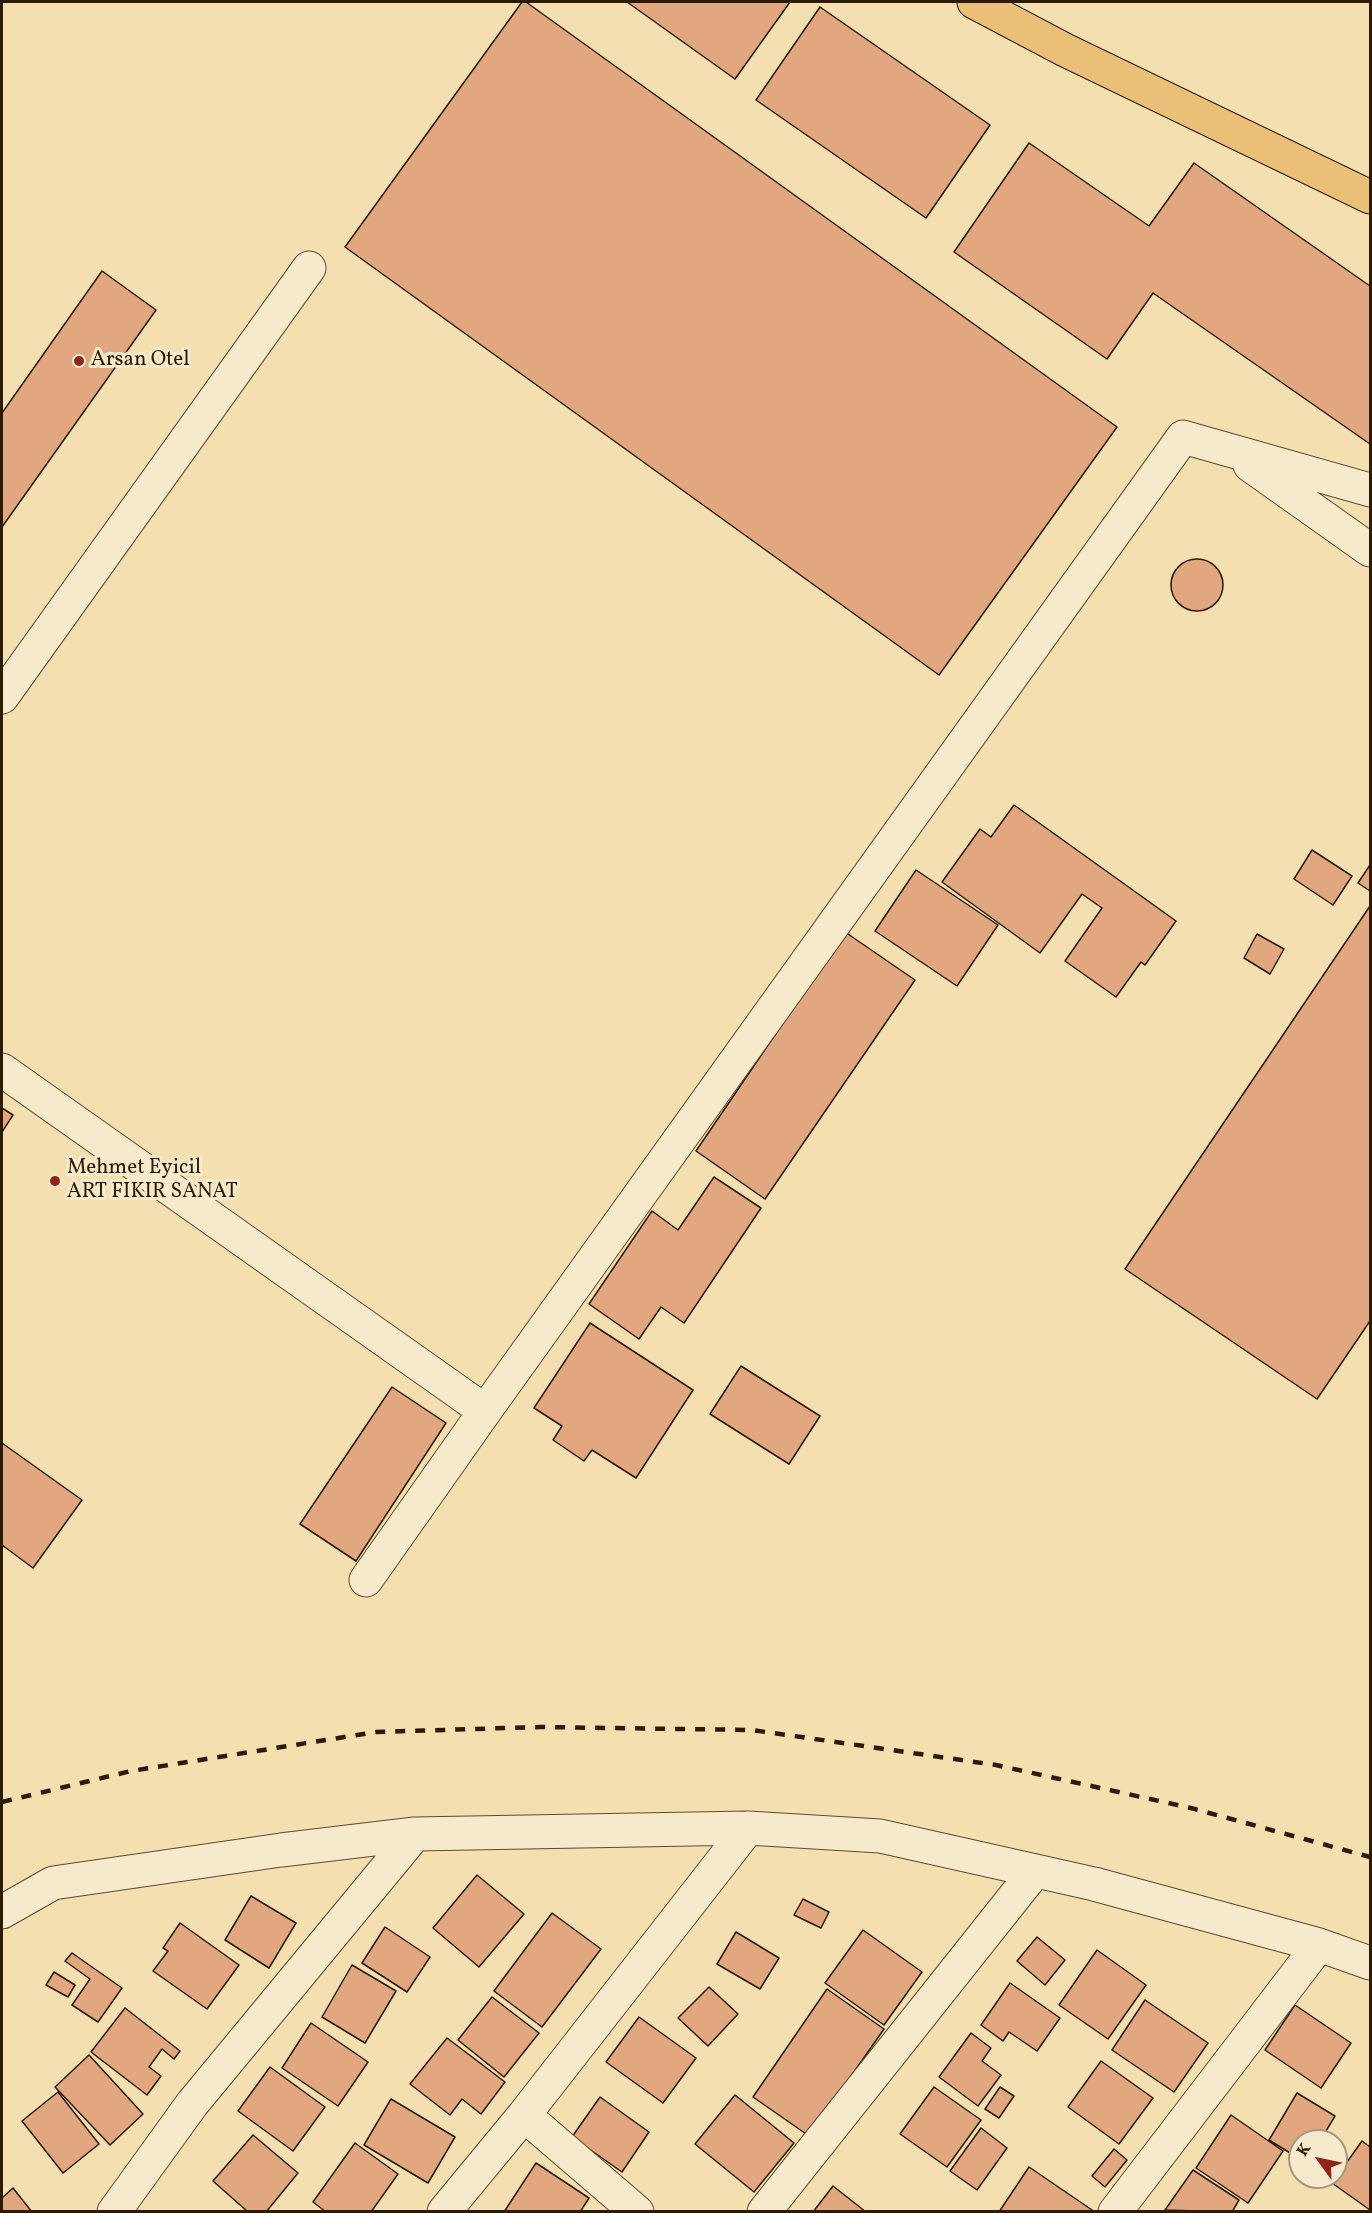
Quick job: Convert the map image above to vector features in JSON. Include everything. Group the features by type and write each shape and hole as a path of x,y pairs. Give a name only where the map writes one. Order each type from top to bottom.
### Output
{"main road":[{"path":"974,2 1065,50 1371,197"}],"street":[{"path":"2,697 309,268"},
{"path":"366,1580 1183,437 1371,490"},
{"path":"1229,450 1371,550"},
{"path":"2,1070 485,1411"},
{"path":"444,2211 524,2115 748,1828"},
{"path":"2,1911 53,1883 281,1850 415,1834 748,1828 880,1836 1094,1884 1319,1945 1371,1963"},
{"path":"114,2211 192,2104 415,1834"},
{"path":"764,2211 1035,1871"},
{"path":"1115,2211 1319,1945"},
{"path":"524,2115 637,2211"}],"building":[{"path":"522,2 526,2 1117,427 939,675 345,247"},
{"path":"627,2 790,2 735,79"},
{"path":"820,7 990,125 926,218 756,100"},
{"path":"1029,143 1149,226 1194,163 1370,286 1370,444 1153,293 1107,359 954,252"},
{"name":"Arsan Otel","path":"102,271 156,310 2,527 2,413"},
{"path":"1192,559 1202,559 1216,566 1223,585 1216,604 1202,611 1192,611 1182,607 1175,600 1171,590 1171,580 1175,570 1182,563"},
{"path":"1014,805 1176,921 1145,965 1141,962 1116,997 1065,961 1102,908 1082,894 1040,953 942,882 980,829 991,837"},
{"path":"1312,850 1352,876 1333,905 1294,879"},
{"path":"1370,865 1370,891 1358,883"},
{"path":"916,870 998,925 957,986 875,931"},
{"path":"1370,906 1370,1321 1317,1399 1125,1269"},
{"path":"845,932 915,980 765,1199 696,1151"},
{"path":"1257,934 1284,949 1270,974 1244,958"},
{"path":"2,1108 13,1115 2,1132"},
{"path":"714,1177 761,1208 684,1323 661,1307 639,1339 589,1304 652,1211 678,1230"},
{"path":"590,1323 693,1390 636,1478 592,1450 584,1461 553,1440 562,1426 534,1408"},
{"path":"741,1366 820,1416 789,1464 710,1414"},
{"path":"392,1387 446,1423 356,1561 300,1524"},
{"path":"2,1443 82,1500 33,1568 2,1545"},
{"path":"477,1875 524,1914 479,1967 433,1928"},
{"path":"251,1896 296,1923 269,1968 225,1940"},
{"path":"803,1899 829,1912 821,1928 794,1915"},
{"path":"552,1913 601,1949 542,2027 494,1991"},
{"path":"180,1923 239,1965 207,2009 153,1971 168,1951 163,1948"},
{"path":"385,1927 430,1957 407,1992 362,1963"},
{"path":"863,1930 922,1972 884,2025 825,1983"},
{"path":"736,1932 779,1958 760,1989 717,1964"},
{"path":"1037,1937 1065,1960 1045,1985 1017,1961"},
{"path":"1097,1950 1146,1985 1108,2039 1059,2005"},
{"path":"72,1953 122,1988 98,2022 72,2005 90,1979 65,1961"},
{"path":"352,1965 396,1991 365,2043 322,2017"},
{"path":"54,1972 75,1985 68,1997 46,1985"},
{"path":"1010,1983 1060,2018 1037,2051 1009,2032 1003,2041 981,2025"},
{"path":"709,1987 738,2014 708,2046 678,2018"},
{"path":"827,1989 884,2029 809,2136 753,2097"},
{"path":"492,1997 539,2033 504,2077 458,2040"},
{"path":"1145,2000 1208,2043 1174,2092 1112,2050"},
{"path":"1295,2005 1351,2043 1321,2088 1265,2050"},
{"path":"125,2008 180,2051 174,2059 162,2049 149,2067 161,2076 147,2095 91,2052"},
{"path":"639,2017 696,2058 663,2103 606,2062"},
{"path":"311,2023 368,2062 338,2106 282,2068"},
{"path":"971,2033 991,2048 982,2061 1001,2075 978,2106 939,2077"},
{"path":"447,2038 505,2082 481,2114 462,2099 450,2115 410,2084"},
{"path":"89,2055 143,2114 110,2145 55,2087"},
{"path":"1101,2061 1153,2098 1119,2144 1068,2107"},
{"path":"270,2067 325,2107 293,2151 238,2111"},
{"path":"934,2087 981,2120 947,2167 900,2134"},
{"path":"1000,2087 1014,2096 999,2118 985,2109"},
{"path":"58,2092 99,2144 63,2173 22,2121"},
{"path":"1297,2093 1335,2116 1327,2129 1288,2129 1288,2152 1269,2140"},
{"path":"735,2095 794,2143 754,2192 695,2144"},
{"path":"600,2097 649,2132 622,2172 572,2137"},
{"path":"391,2099 455,2137 428,2183 364,2145"},
{"path":"1231,2115 1283,2151 1248,2203 1196,2168"},
{"path":"981,2128 1007,2148 977,2190 950,2171"},
{"path":"253,2135 298,2173 266,2212 248,2212 213,2181"},
{"path":"1362,2141 1370,2147 1370,2210 1340,2189 1348,2189 1348,2161"},
{"path":"355,2143 398,2174 371,2212 326,2212 313,2202"},
{"path":"1114,2149 1127,2160 1105,2187 1092,2176"},
{"path":"536,2163 589,2198 580,2212 504,2212"},
{"path":"1029,2167 1095,2212 999,2212"},
{"path":"1193,2170 1239,2200 1232,2212 1165,2210"},
{"path":"833,2186 866,2212 813,2212"},
{"path":"13,2188 32,2212 2,2212 2,2198"}],"railway":[{"path":"2,1802 131,1771 376,1732 540,1727 752,1730 996,1765 1191,1808 1370,1857"}],"place":[{"name":"Arsan Otel","path":"79,361"},
{"name":"Mehmet Eyicil ART FIKIR SANAT","path":"55,1181"}]}
